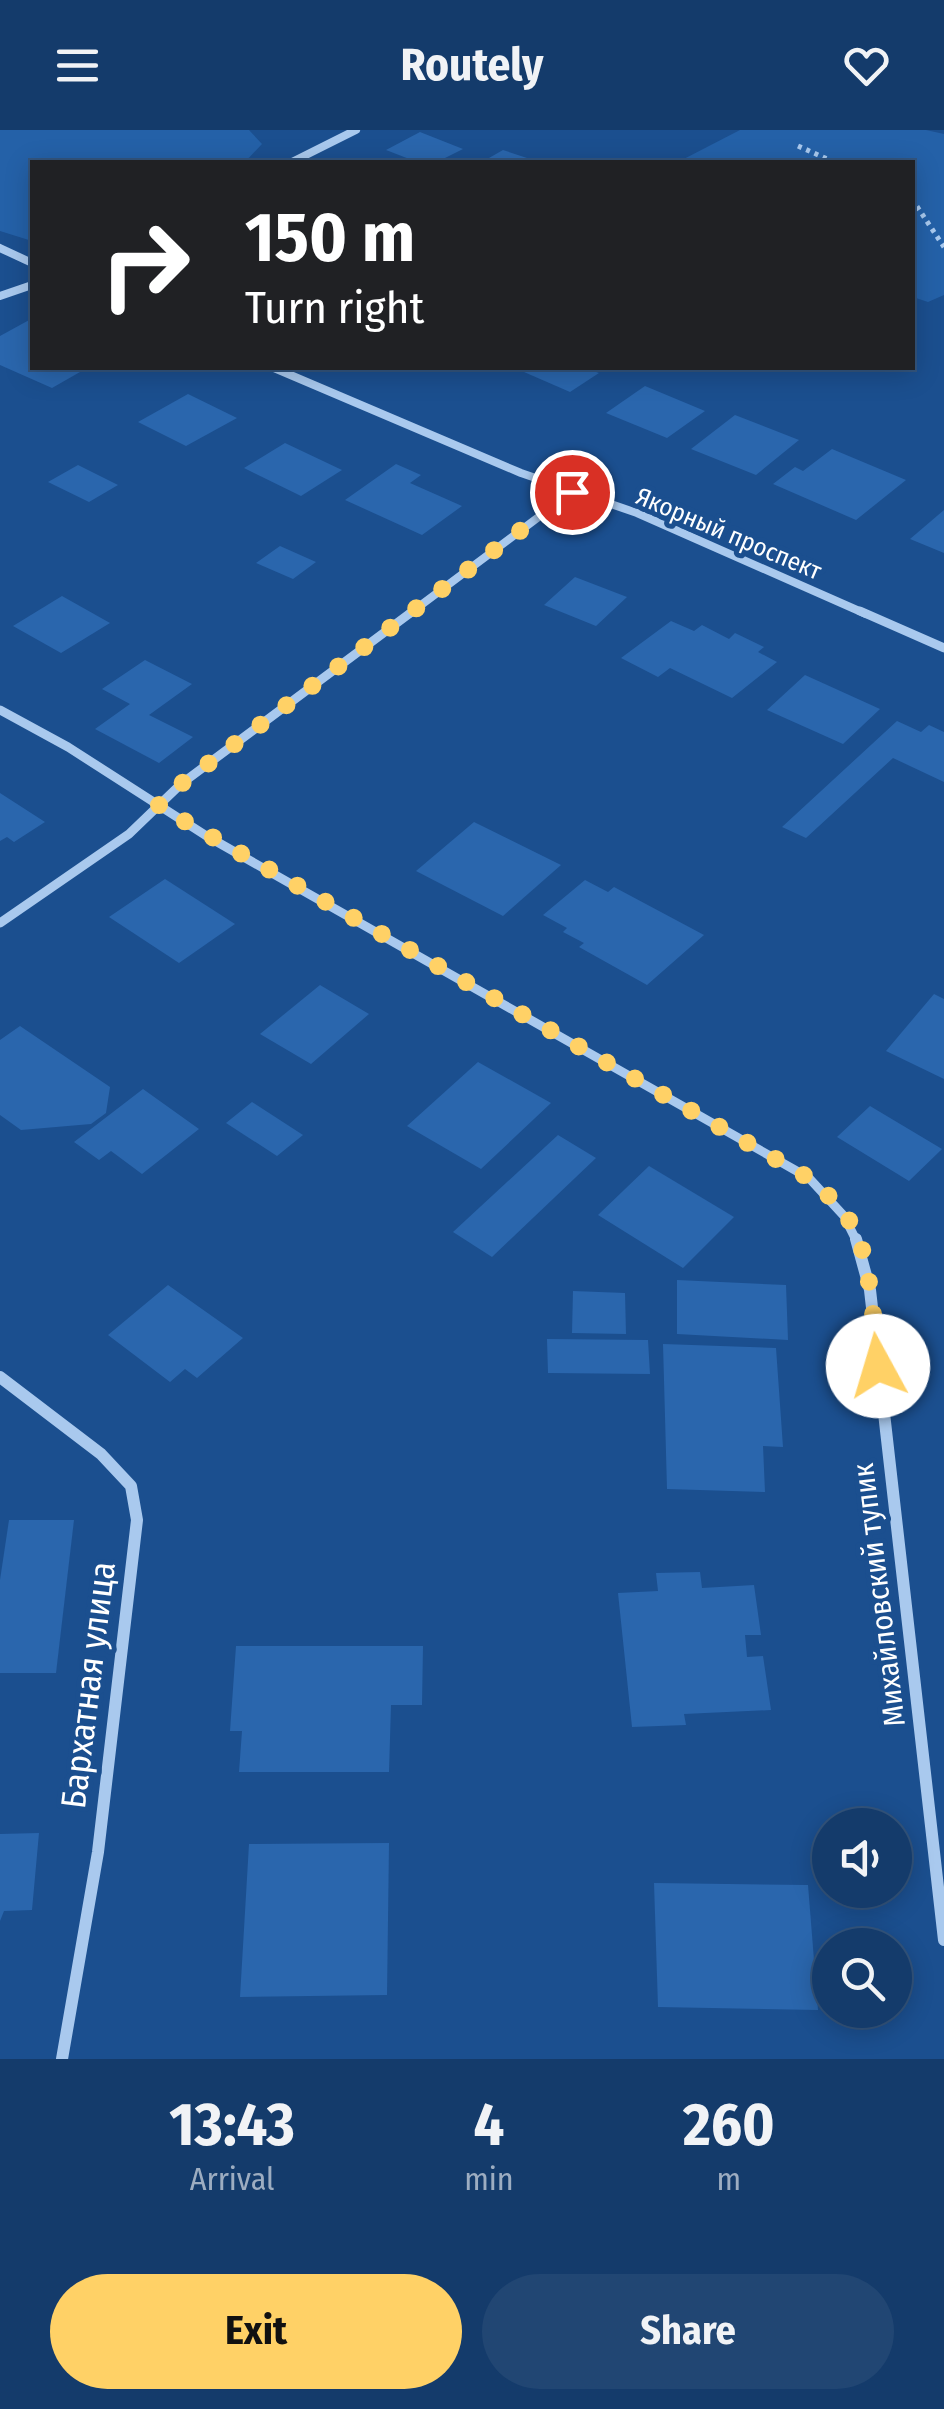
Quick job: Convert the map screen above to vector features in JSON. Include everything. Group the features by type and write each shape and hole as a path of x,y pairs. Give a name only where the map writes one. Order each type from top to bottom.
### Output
{"street":[{"path":"296,160 356,130"},
{"path":"0,248 30,263"},
{"path":"0,296 30,286"},
{"name":"Якорный проспект","path":"279,370 572,492 636,513 944,648"},
{"path":"0,923 129,834 181,784 572,492"},
{"name":"Михайловский тупик","path":"0,710 68,747 158,806 809,1178 856,1229 870,1290 944,1940"},
{"name":"Бархатная улица","path":"0,1376 101,1454 131,1486 137,1520 98,1852 62,2059"}],"path":[{"path":"798,146 830,160"},
{"path":"915,204 944,247"}],"shaded area":[{"path":"0,130 249,130 262,144 247,160 30,160 30,240 0,231"},
{"path":"740,130 926,130 944,134 944,295 928,302 915,298 915,160 682,160"}],"building":[{"path":"420,132 463,149 441,160 412,160 386,150"},
{"path":"503,150 530,159 514,160 486,160"},
{"path":"30,320 30,370 84,370 52,388 0,365 0,336"},
{"path":"591,370 599,373 570,392 524,372"},
{"path":"645,386 705,411 667,438 606,413"},
{"path":"188,394 237,418 186,446 138,422"},
{"path":"735,415 799,440 756,475 691,449"},
{"path":"285,443 342,470 301,496 244,468"},
{"path":"832,449 906,480 856,520 773,484 795,467 803,471"},
{"path":"396,464 421,475 410,483 462,506 422,535 345,500"},
{"path":"78,465 118,485 89,502 48,482"},
{"path":"944,510 944,553 910,539"},
{"path":"280,546 316,562 293,579 256,563"},
{"path":"575,577 627,597 596,626 544,605"},
{"path":"62,596 110,623 61,653 13,626"},
{"path":"671,621 694,631 702,625 729,639 735,633 764,647 758,652 777,662 732,698 670,668 658,677 621,658"},
{"path":"145,660 192,684 149,715 193,737 159,763 95,729 130,704 102,689"},
{"path":"805,675 880,709 843,744 767,710"},
{"path":"897,721 921,732 929,725 944,732 944,782 893,758 806,838 782,827"},
{"path":"0,793 45,822 14,842 7,837 0,841"},
{"path":"474,822 561,865 503,916 416,871"},
{"path":"165,879 235,924 179,963 109,917"},
{"path":"585,880 608,892 614,887 704,935 647,985 579,947 584,943 543,915"},
{"path":"320,985 369,1014 311,1064 260,1034"},
{"path":"934,994 944,999 944,1079 886,1051"},
{"path":"20,1026 110,1087 106,1113 91,1124 21,1130 0,1115 0,1040"},
{"path":"478,1062 551,1103 481,1169 407,1126"},
{"path":"143,1089 199,1129 142,1174 111,1151 99,1160 74,1142"},
{"path":"252,1102 303,1135 277,1156 226,1123"},
{"path":"870,1106 942,1149 909,1181 837,1137"},
{"path":"558,1135 596,1158 492,1257 453,1232"},
{"path":"649,1166 734,1217 683,1268 598,1215"},
{"path":"677,1280 786,1285 788,1340 677,1334"},
{"path":"168,1285 243,1338 197,1378 185,1369 170,1382 108,1335"},
{"path":"573,1291 625,1293 626,1334 572,1333"},
{"path":"547,1339 648,1340 650,1374 548,1373"},
{"path":"663,1344 776,1348 783,1447 763,1446 765,1492 667,1489"},
{"path":"9,1520 74,1520 56,1673 0,1673 0,1580"},
{"path":"700,1572 702,1588 754,1585 761,1635 745,1635 747,1657 763,1656 771,1710 684,1714 686,1725 632,1727 618,1593 658,1591 656,1573"},
{"path":"236,1646 423,1646 422,1705 391,1705 389,1772 239,1772 242,1731 230,1731"},
{"path":"39,1833 32,1910 4,1911 0,1921 0,1834"},
{"path":"389,1843 387,1995 240,1997 249,1844"},
{"path":"654,1883 808,1885 812,2010 658,2007"}],"route":[{"path":"572,492 181,784 158,806 809,1178 856,1229 870,1290 878,1366"}]}
